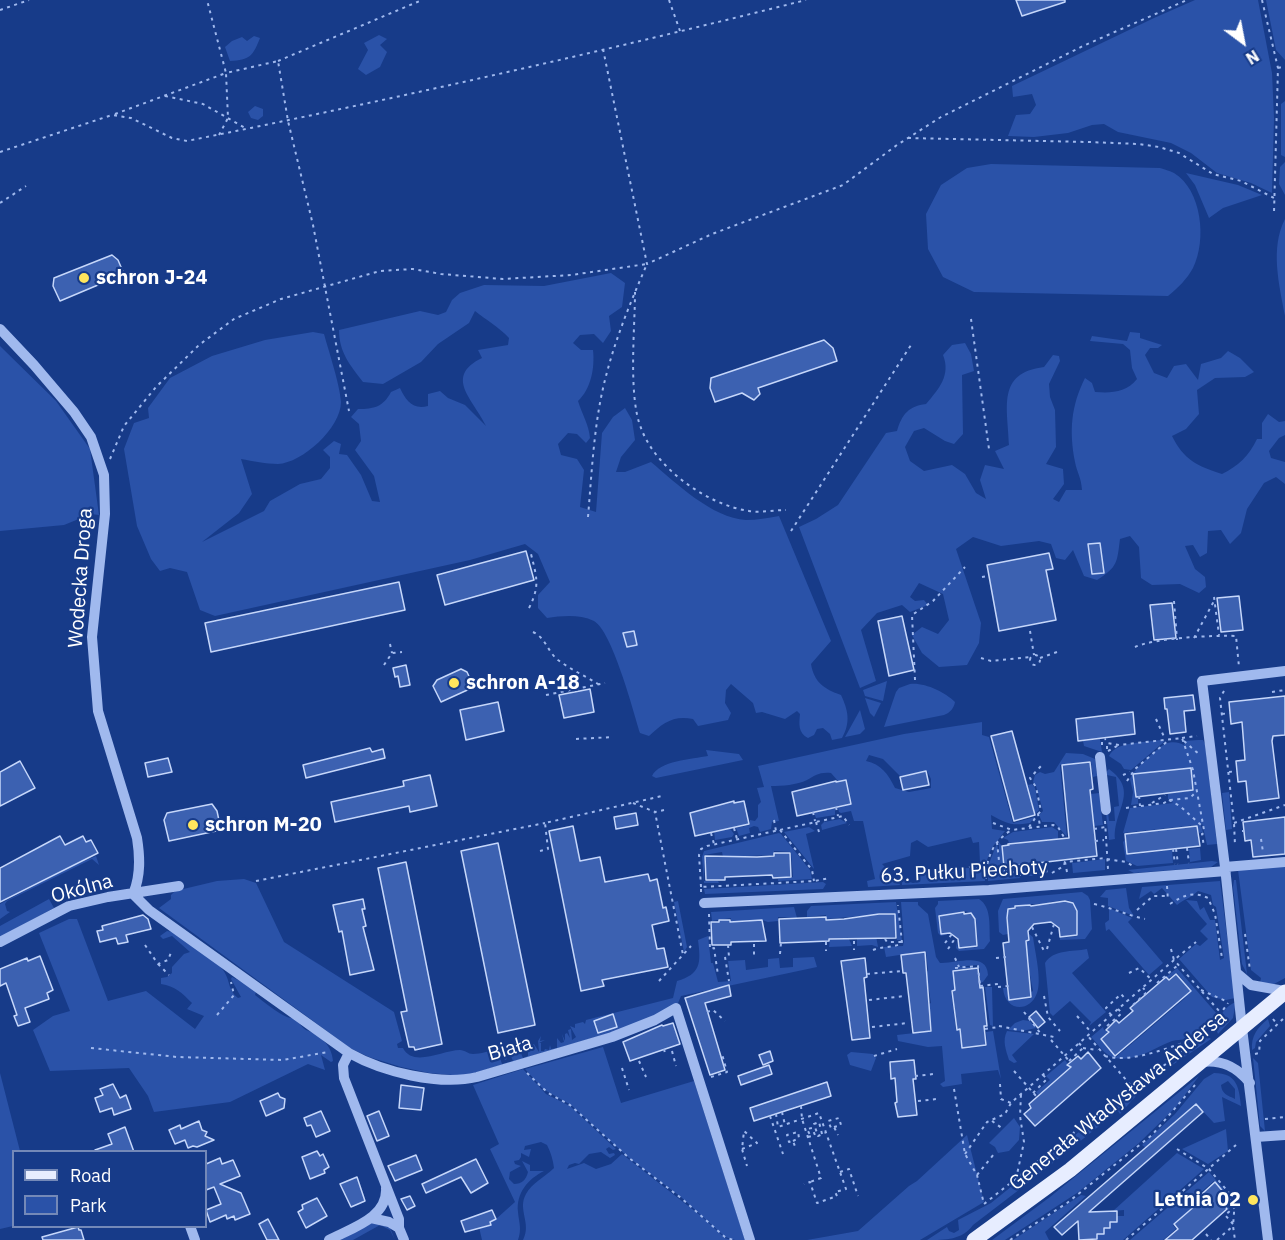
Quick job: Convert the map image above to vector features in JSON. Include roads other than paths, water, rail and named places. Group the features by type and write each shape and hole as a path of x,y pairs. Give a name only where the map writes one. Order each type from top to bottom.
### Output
{"main road":[{"name":"Generała Władysława Andersa","path":"974,1240 1201,1070 1242,1028 1285,992"}],"street":[{"name":"Wodecka Droga","path":"0,329 74,412 91,437 104,475 103,528 92,637 98,711 137,838 140,866 134,894"},
{"path":"1268,1240 1242,1028 1229,868 1202,681 1285,671"},
{"path":"1100,757 1106,810"},
{"name":"63. Pułku Piechoty","path":"706,903 989,890 1285,862"},
{"name":"Okólna","path":"0,942 69,906 108,897 179,886"},
{"name":"Biała","path":"134,894 149,910 346,1051 378,1066 420,1076 451,1080 477,1077 612,1037 656,1020 676,1008 750,1240"},
{"path":"1238,974 1251,985 1285,992"},
{"path":"346,1051 343,1065 344,1078 384,1179 405,1240"},
{"path":"1201,1070 1214,1061 1233,1066 1243,1073 1250,1083"},
{"path":"1256,1137 1285,1135"},
{"path":"329,1240 378,1212 385,1201 387,1191 384,1179"},
{"path":"370,1218 389,1222 399,1228"}],"place":[{"name":"schron J-24","path":"84,278"},
{"name":"schron A-18","path":"454,683"},
{"name":"schron M-20","path":"193,825"},
{"name":"Letnia 02","path":"1253,1200"}]}
